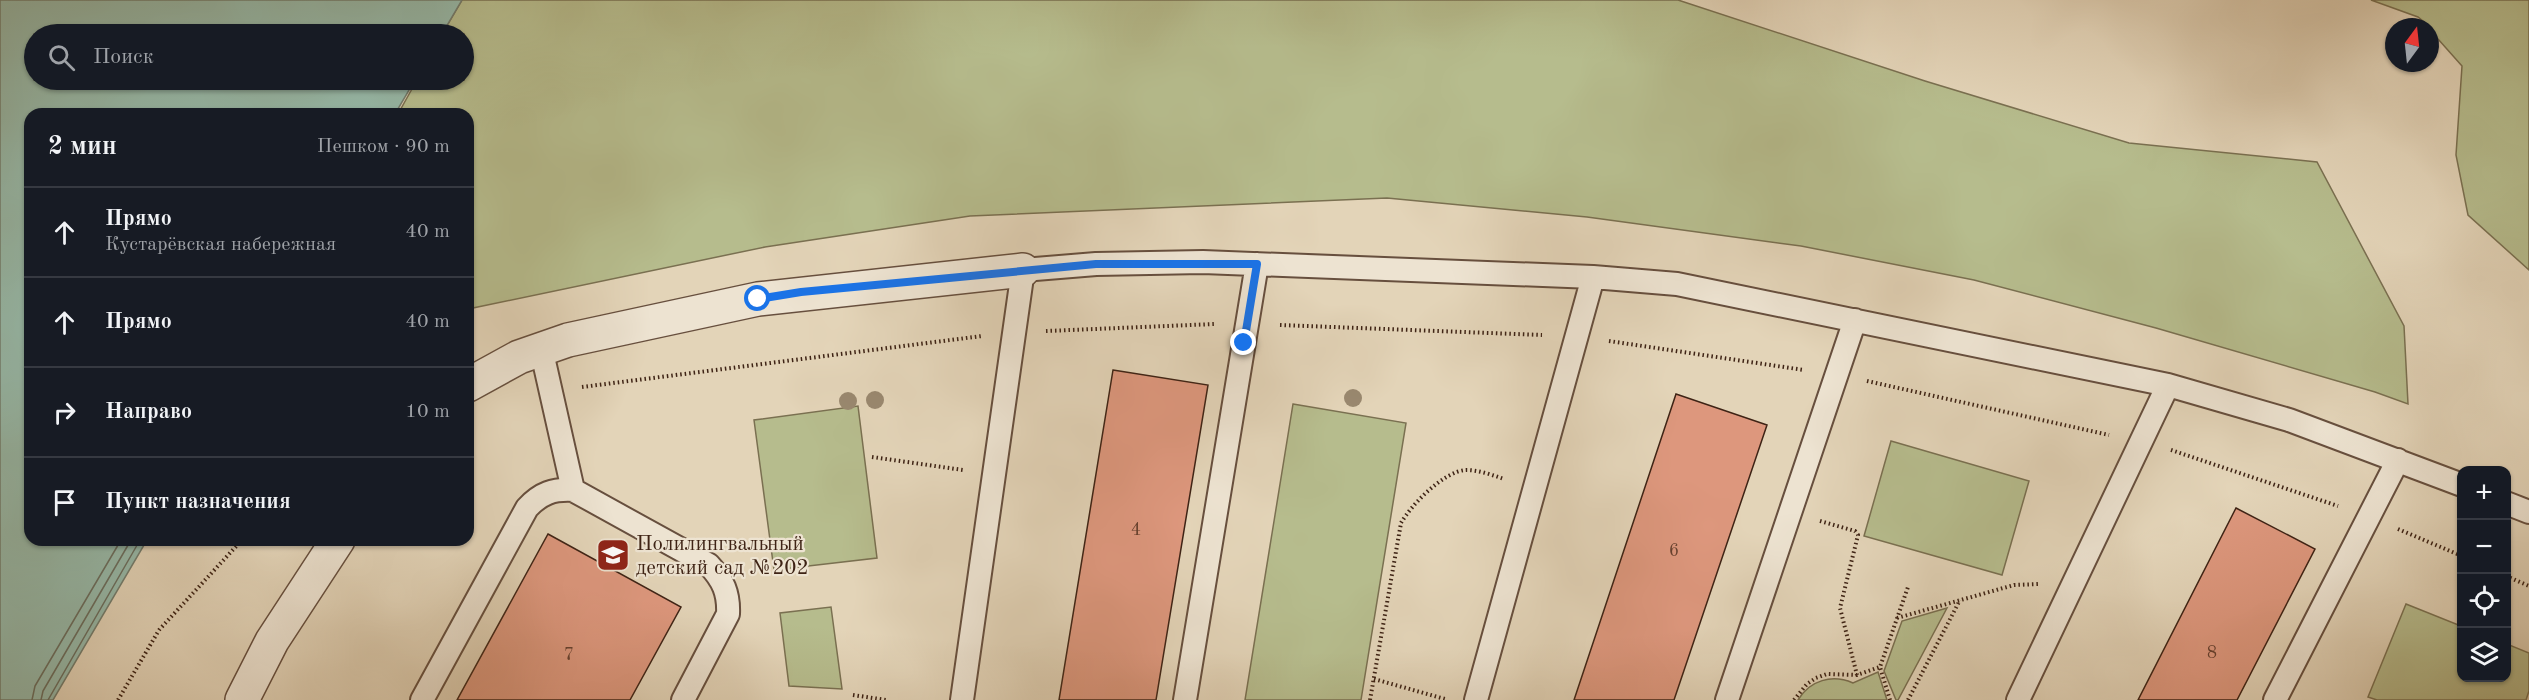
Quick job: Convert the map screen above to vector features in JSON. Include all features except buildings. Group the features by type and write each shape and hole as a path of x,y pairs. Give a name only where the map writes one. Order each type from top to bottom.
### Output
{"street":[{"path":"474,381 497,368 542,348 782,295 1023,270"},
{"path":"242,700 272,641 334,546"}],"lane":[{"path":"962,700 1023,270 1147,262 1257,264 1593,277 1703,288 2168,385 2289,420 2457,483"},
{"path":"1185,700 1257,264"},
{"path":"1476,700 1593,277"},
{"path":"1727,700 1855,320"},
{"path":"542,348 573,490"},
{"path":"2018,700 2168,385"},
{"path":"2275,700 2398,460"},
{"path":"422,700 527,508 547,493 573,490 709,565 719,575 729,600 728,614 683,700"},
{"path":"2511,505 2529,512"}],"path":[{"path":"551,392 1014,332 1247,324 1576,338 1837,375 2140,442 2204,460 2369,517 2457,554"},
{"path":"872,458 994,475"},
{"path":"1370,700 1397,532 1410,508 1450,474 1458,471 1480,472 1535,488"},
{"path":"1790,513 1857,533 1858,538 1840,608 1857,675"},
{"path":"118,700 159,630 236,546"},
{"path":"2511,578 2529,586"},
{"path":"1897,618 2021,583 2043,585 2067,597"},
{"path":"1890,700 1880,667 1908,587"},
{"path":"1908,700 1960,600"},
{"path":"1794,700 1807,684 1816,678 1827,674 1857,675 1880,667"},
{"path":"1374,679 1449,700"},
{"path":"853,695 886,700"}],"shaded area":[{"path":"462,0 1678,0 1925,81 2129,143 2317,162 2404,326 2408,404 2375,392 2156,328 1974,280 1801,246 1587,217 1387,198 970,216 765,247 474,308 474,108 401,108 411,90 474,90 474,24 448,24"},
{"path":"2371,0 2529,0 2529,270 2468,215 2456,155 2462,66 2439,40 2439,18 2418,17"},
{"path":"1293,404 1406,423 1361,700 1245,700"},
{"path":"858,406 877,558 774,570 754,420"},
{"path":"1891,441 2029,481 2002,575 1864,536"},
{"path":"2406,604 2457,624 2457,682 2511,682 2511,646 2529,653 2529,691 2526,700 2377,700 2368,697"},
{"path":"831,607 842,689 789,686 780,613"},
{"path":"1947,608 1896,700 1884,671 1902,621"},
{"path":"1878,672 1887,700 1798,700 1815,683 1837,679 1853,683"}],"water":[{"path":"0,0 462,0 448,24 24,24 24,90 409,90 399,108 24,108 24,546 143,546 53,700 0,700"}],"place":[{"name":"Полилингвальный детский сад №202","path":"613,555"}],"route":[{"path":"758,299 801,292 1096,264 1147,262 1257,264 1244,343"}]}
